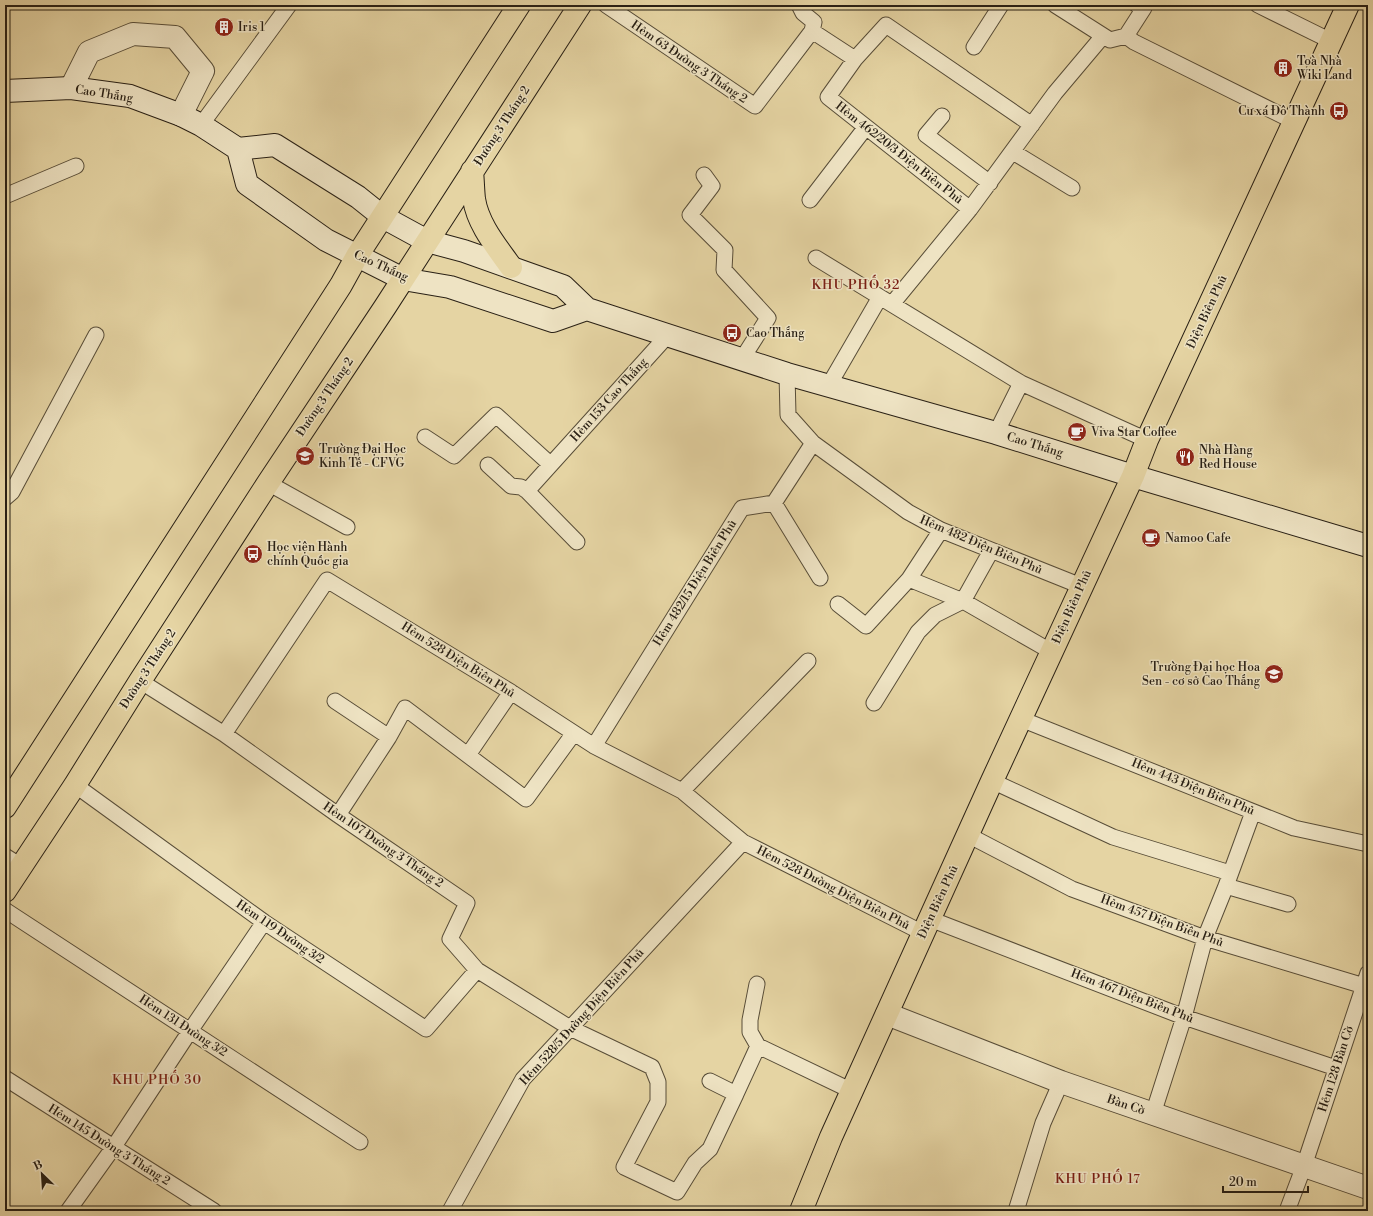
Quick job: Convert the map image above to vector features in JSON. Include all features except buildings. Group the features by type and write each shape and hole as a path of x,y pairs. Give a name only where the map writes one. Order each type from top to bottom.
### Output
{"main road":[{"path":"5,807 341,285 357,256 519,5"},
{"name":"Đường 3 Tháng 2","path":"5,891 13,861 75,785 140,681 268,483 403,279 580,5"},
{"name":"Điện Biên Phủ","path":"801,1211 831,1137 992,781 1133,476 1147,440 1348,5"},
{"path":"472,171 474,200 480,218 491,239 511,267"}],"street":[{"path":"71,88 90,52 133,34 175,36 203,71 181,115"},
{"name":"Cao Thắng","path":"5,91 71,88 130,96 181,115 201,125 238,149 276,145 358,197 383,217 427,241 464,250 563,286 587,310 787,374 996,432 1133,476 1368,546"},
{"name":"Cao Thắng","path":"238,149 247,184 326,240 403,279 450,287 553,321 587,310"},
{"name":"Bàn Cờ","path":"887,1014 1061,1082 1368,1188"}],"lane":[{"path":"201,125 289,5"},
{"name":"Hẻm 63 Đường 3 Tháng 2","path":"606,5 755,106 812,31"},
{"path":"799,5 803,13 814,22 812,31 855,59 886,25 1032,125"},
{"path":"974,47 1001,5"},
{"path":"1055,5 1110,40 1126,36 1144,8 1137,5"},
{"path":"1258,5 1331,41"},
{"path":"829,385 886,300 970,209 1055,93 1103,36"},
{"path":"1126,36 1134,42 1295,122"},
{"name":"Hẻm 462/20/3 Điện Biên Phủ","path":"855,59 828,97 970,209"},
{"path":"942,116 926,135 990,183"},
{"path":"810,200 866,127"},
{"path":"1013,152 1072,188"},
{"path":"5,196 76,166"},
{"path":"704,175 712,186 690,215 725,250 724,270 768,318 742,359"},
{"path":"816,258 1022,382 1147,440"},
{"path":"9,495 96,335"},
{"name":"Hẻm 153 Cao Thắng","path":"527,491 668,335"},
{"name":"Hẻm 482 Điện Biên Phủ","path":"787,374 788,415 813,443 908,512 941,530 1081,586"},
{"path":"996,432 1022,382"},
{"path":"425,437 454,456 496,415 550,464"},
{"path":"813,443 774,503 820,578"},
{"path":"488,465 511,486 521,487 527,491 577,542"},
{"path":"5,478 9,495"},
{"path":"268,483 348,527"},
{"name":"Hẻm 482/15 Điện Biên Phủ","path":"594,746 742,508 774,503"},
{"path":"838,604 866,626 909,579 941,530"},
{"path":"874,702 918,632 935,615 963,601 991,551"},
{"path":"909,579 963,601 1052,652"},
{"name":"Hẻm 528 Điện Biên Phủ","path":"224,734 327,580 511,692 594,746 682,790 743,842"},
{"path":"682,790 808,661"},
{"name":"Hẻm 107 Đường 3 Tháng 2","path":"140,681 224,734 338,815 467,902 450,939 477,970 570,1028 652,1067 658,1082 658,1102 624,1167 678,1192 695,1163 710,1149 736,1094"},
{"path":"468,755 511,692"},
{"path":"335,701 389,737"},
{"path":"338,815 389,737 405,708 526,799 574,733"},
{"name":"Hẻm 443 Ðiện Biên Phủ","path":"1021,719 1294,828 1368,844"},
{"path":"992,781 1113,837 1288,904"},
{"name":"Hẻm 119 Đường 3/2","path":"75,785 264,922 426,1029 477,970"},
{"path":"1153,1114 1184,1017 1205,938 1253,812"},
{"name":"Hẻm 457 Ðiện Biên Phủ","path":"968,835 1072,889 1205,938 1366,979"},
{"name":"Hẻm 528 Đường Điện Biên Phủ","path":"743,842 927,926"},
{"name":"Hẻm 528/5 Đường Điện Biên Phủ","path":"450,1211 523,1079 743,842"},
{"name":"Hẻm 131 Đường 3/2","path":"5,910 360,1142"},
{"path":"68,1211 113,1148 264,922"},
{"name":"Hẻm 467 Ðiện Biên Phủ","path":"927,926 1184,1017 1336,1068"},
{"name":"Hẻm 128 Bàn Cờ","path":"1287,1211 1304,1166 1366,979"},
{"path":"757,984 750,1020 750,1032 758,1046 852,1091"},
{"path":"710,1082 736,1094 758,1046"},
{"name":"Hẻm 145 Đường 3 Tháng 2","path":"5,1078 214,1211"},
{"path":"1016,1211 1042,1123 1061,1082"}],"place":[{"name":"Iris 1","path":"224,27"},
{"name":"Toà Nhà Wiki Land","path":"1283,68"},
{"name":"Cư xá Đô Thành","path":"1339,111"},
{"name":"Cao Thắng","path":"732,333"},
{"name":"Viva Star Coffee","path":"1077,432"},
{"name":"Trường Đại Học Kinh Tế - CFVG","path":"305,456"},
{"name":"Nhà Hàng Red House","path":"1185,457"},
{"name":"Namoo Cafe","path":"1151,538"},
{"name":"Học viện Hành chính Quốc gia","path":"253,554"},
{"name":"Trường Đại học Hoa Sen - cơ sở Cao Thắng","path":"1274,674"}],"district":[{"name":"KHU PHỐ 32","path":"856,285"},
{"name":"KHU PHỐ 30","path":"157,1080"},
{"name":"KHU PHỐ 17","path":"1098,1179"}]}
